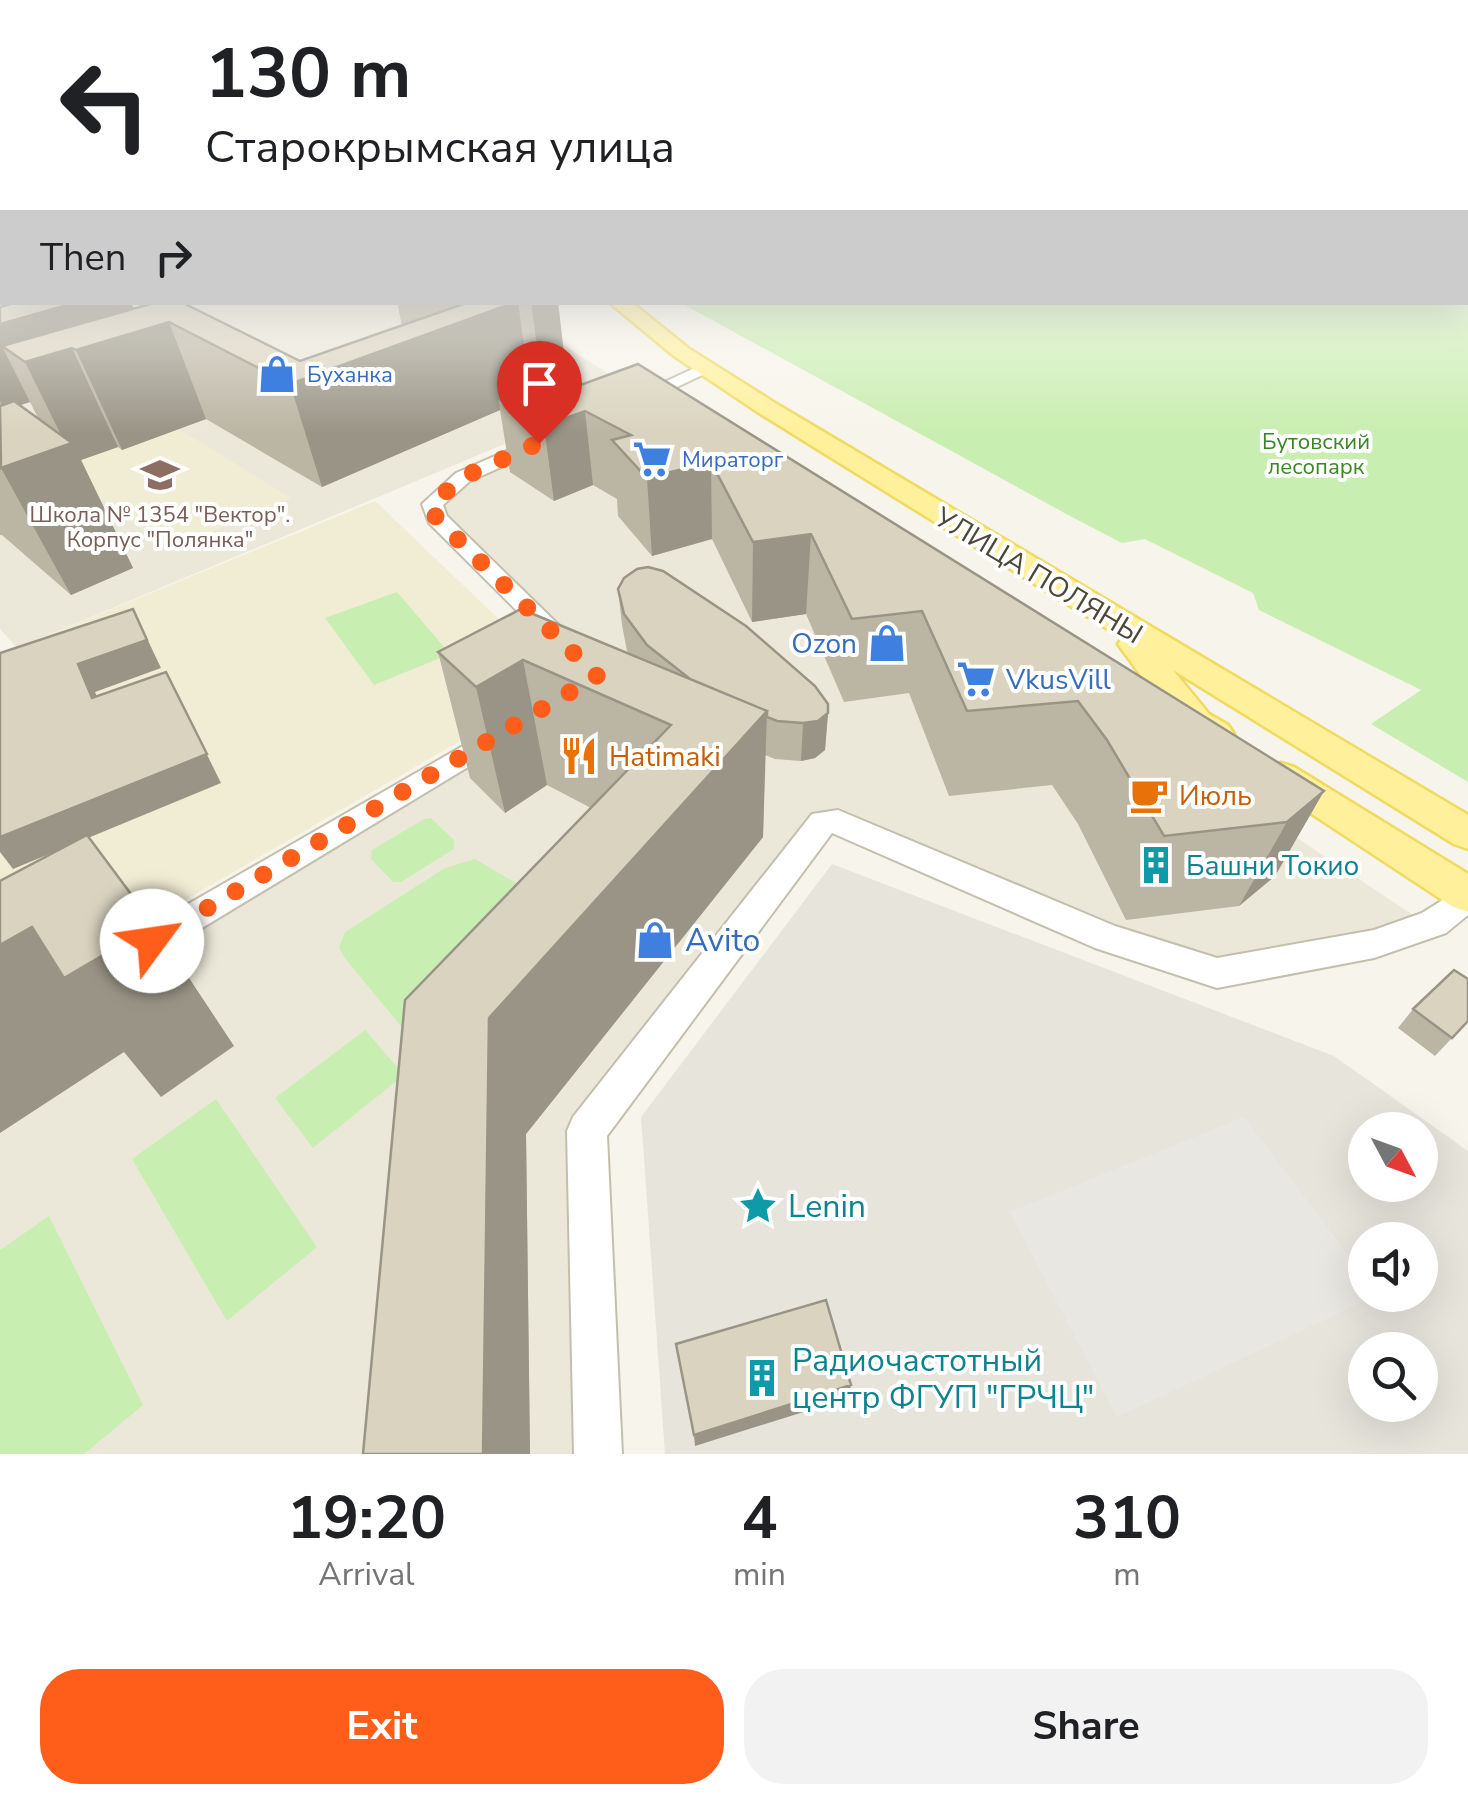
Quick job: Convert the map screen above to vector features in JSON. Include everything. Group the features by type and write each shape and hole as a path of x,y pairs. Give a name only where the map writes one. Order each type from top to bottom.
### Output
{"main road":[{"name":"УЛИЦА ПОЛЯНЫ","path":"622,305 707,369 1118,624 1468,834"},
{"path":"1118,624 1197,722 1468,896"}],"street":[{"path":"615,409 707,369"},
{"path":"566,431 463,477 432,504 436,518 586,665"},
{"path":"98,973 514,727"},
{"path":"598,1454 587,1132 823,822 838,821 1107,938 1218,973 1374,944 1434,923 1468,896"}],"shaded area":[{"path":"0,305 500,305 634,390 17,648 0,629"},
{"path":"646,405 1416,917 1317,961 1188,962 827,813 576,1131 587,1454 0,1454 0,1053 609,681 442,512 443,503 459,487"},
{"name":"Школа № 1354 \"Вектор\". Корпус \"Полянка\"","path":"154,414 291,498 170,550 36,451"},
{"path":"375,501 564,681 0,1007 0,655"},
{"path":"832,864 1334,1056 1413,1112 1348,1112 1348,1202 1438,1202 1438,1130 1468,1151 1468,1454 665,1454 641,1117"},
{"path":"1244,1117 1348,1255 1348,1309 1117,1417 1010,1212"}],"green space":[{"name":"Бутовский лесопарк","path":"685,305 1468,305 1468,782 1371,724 1421,690 1259,610 1253,593 1145,539 1122,543"},
{"path":"397,592 450,654 374,685 325,618"},
{"path":"431,818 454,840 454,849 401,882 393,882 371,859 372,850"},
{"path":"475,859 535,894 405,1031 344,957 339,947 345,932 445,868"},
{"path":"365,1030 404,1075 313,1148 275,1098"},
{"path":"216,1099 317,1247 227,1321 132,1159"},
{"path":"49,1216 143,1405 84,1454 0,1454 0,1250"}],"building":[{"path":"7,305 67,305 0,324 0,307"},
{"path":"146,305 187,305 300,361 460,305 508,305 290,384 169,322 25,362 2,346"},
{"path":"638,364 1324,791 1287,822 1164,836 1107,740 1078,701 967,711 922,611 852,619 811,534 753,542 711,462 647,478 612,440 631,435 585,411 544,426 498,398 561,377 578,386"},
{"path":"14,401 72,443 1,468 0,406"},
{"path":"648,567 663,571 746,626 815,686 828,704 828,713 818,721 777,721 767,717 767,711 690,679 647,645 624,614 618,589 624,578"},
{"path":"133,609 147,640 78,664 92,698 166,672 207,754 0,837 0,653"},
{"path":"521,609 767,711 489,1018 483,1454 363,1454 405,1000 671,725 523,660 476,687 438,652"},
{"path":"87,835 154,925 64,978 32,927 0,945 0,881"},
{"path":"1454,970 1468,979 1468,1021 1452,1038 1413,1009"},
{"name":"Радиочастотный центр ФГУП \"ГРЧЦ\"","path":"826,1300 851,1385 694,1435 676,1344"}],"place":[{"name":"Буханка","path":"277,374"},
{"name":"Мираторг","path":"652,459"},
{"name":"Школа № 1354 \"Вектор\". Корпус \"Полянка\"","path":"160,475"},
{"name":"Ozon","path":"887,643"},
{"name":"VkusVill","path":"976,679"},
{"name":"Hatimaki","path":"579,756"},
{"name":"Июль","path":"1149,795"},
{"name":"Башни Токио","path":"1156,865"},
{"name":"Avito","path":"655,940"},
{"name":"Lenin","path":"758,1206"},
{"name":"Радиочастотный центр ФГУП \"ГРЧЦ\"","path":"762,1378"}],"route":[{"path":"152,941 597,676 436,518 432,504 463,477 539,443"}]}
